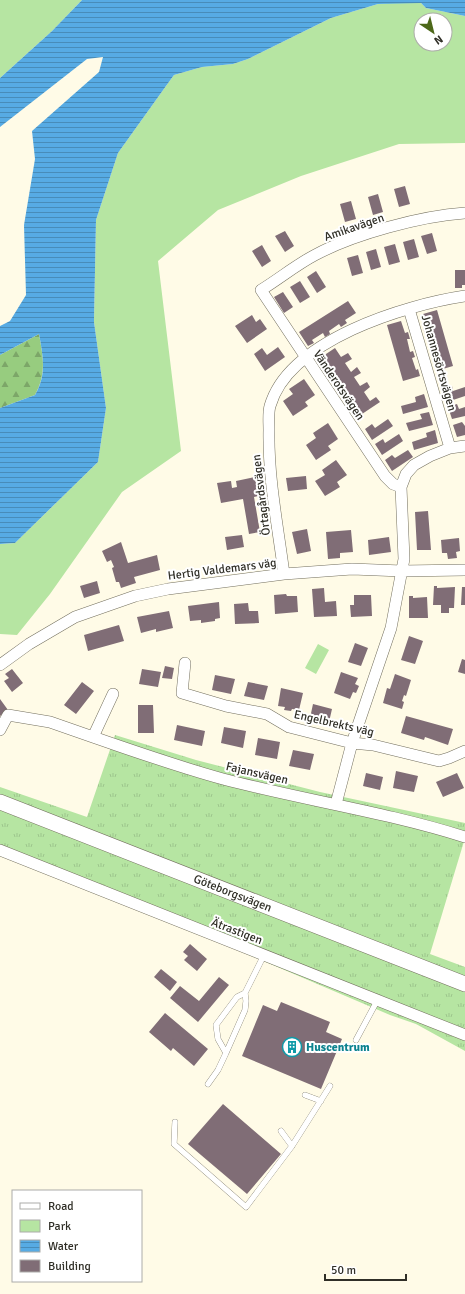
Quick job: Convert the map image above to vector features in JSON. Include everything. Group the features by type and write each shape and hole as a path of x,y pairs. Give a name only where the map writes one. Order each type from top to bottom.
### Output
{"main road":[{"name":"Göteborgsvägen","path":"0,802 465,984"}],"street":[{"name":"Amikavägen","path":"261,290 314,255 354,238 420,220 465,213"},
{"name":"Vänderotsvägen","path":"261,290 385,476 393,484 401,487"},
{"name":"Örtagårdsvägen","path":"284,574 268,458 270,406 280,384 292,369 305,358 363,323 409,309 465,296"},
{"name":"Johannesörtsvägen","path":"409,309 450,448"},
{"path":"336,804 352,743 389,635 404,559 401,487 406,474 414,465 430,456 450,448 465,446"},
{"name":"Hertig Valdemars väg","path":"0,665 29,644 75,617 135,596 168,588 284,574 352,569 402,571 465,570"},
{"name":"Engelbrekts väg","path":"185,663 182,693 226,706 267,714 289,727 352,743 373,745 439,760 449,758 465,751"},
{"path":"93,737 113,694"},
{"name":"Fajansvägen","path":"0,730 8,715 50,722 164,762 223,779 395,816 465,837"},
{"name":"Ätrastigen","path":"0,850 465,1035"}],"lane":[{"path":"208,1084 218,1070 245,1010 245,993 264,955"},
{"path":"226,1053 218,1039 216,1025 237,997 245,993"},
{"path":"356,1040 377,1001"},
{"path":"175,1122 174,1144 246,1207 292,1146 330,1086"},
{"path":"305,1095 321,1101"},
{"path":"281,1131 292,1146"}],"green space":[{"path":"0,0 82,0 52,31 0,78"},
{"path":"399,2 421,3 426,8 446,12 413,12 413,52 453,52 453,14 465,16 465,143 399,144 301,176 218,210 158,261 181,451 122,492 50,594 17,635 0,634 0,544 15,543 98,462 106,408 94,322 96,220 118,153 174,75 202,67 233,64 248,59 331,18 378,4"},
{"path":"39,334 43,358 43,372 35,395 0,408 0,355"},
{"path":"318,644 329,650 316,674 305,668"},
{"path":"115,735 196,760 320,792 465,823 465,838 430,954 465,967 465,1051 416,1024 390,1015 0,849 0,787 87,817"}],"water":[{"path":"82,0 465,0 465,16 453,14 453,12 426,8 421,3 378,4 331,18 248,59 233,64 202,67 174,75 118,153 96,220 94,322 106,408 98,462 15,543 0,544 0,408 35,395 43,373 43,358 39,334 0,355 0,326 10,321 26,295 24,225 35,159 32,131 99,72 103,57 87,59 0,127 0,78 52,31"}],"building":[{"path":"405,186 410,204 399,207 394,189"},
{"path":"378,194 383,212 373,215 368,197"},
{"path":"351,201 356,219 345,222 340,204"},
{"path":"285,231 294,246 285,252 275,236"},
{"path":"432,233 437,251 427,254 421,236"},
{"path":"414,239 419,257 408,260 403,242"},
{"path":"395,244 400,262 389,265 384,247"},
{"path":"262,245 271,261 262,267 252,251"},
{"path":"376,249 381,267 371,270 366,252"},
{"path":"358,255 363,273 352,276 347,258"},
{"path":"455,270 465,270 465,285 462,285 462,288 455,288"},
{"path":"316,271 326,287 317,293 307,277"},
{"path":"300,281 310,297 300,303 290,287"},
{"path":"283,292 293,307 284,313 274,297"},
{"path":"348,301 356,313 345,320 347,323 341,327 339,324 329,331 330,334 325,337 323,333 312,340 314,343 308,346 299,332"},
{"path":"437,310 453,366 436,371 434,365 437,364 434,352 431,353 429,346 432,346 428,333 425,334 423,328 427,327 423,314"},
{"path":"252,315 256,322 260,319 267,329 247,343 235,326"},
{"path":"401,321 405,333 408,332 410,339 407,339 410,352 413,351 415,357 412,358 416,370 418,369 420,376 403,381 387,325"},
{"path":"278,347 285,357 265,371 254,354 262,348 267,355"},
{"path":"335,348 341,357 348,353 352,359 345,363 351,372 357,367 361,373 354,377 360,386 367,382 370,387 364,392 370,401 376,397 380,402 362,414 323,356"},
{"path":"304,379 315,395 305,402 308,406 293,416 283,401 293,394 289,389"},
{"path":"452,386 453,391 465,387 465,396 447,402 443,389"},
{"path":"424,394 428,407 403,414 401,406 416,402 415,397"},
{"path":"457,404 459,409 465,407 465,416 452,419 448,407"},
{"path":"429,412 433,425 409,431 406,423 422,419 420,414"},
{"path":"388,419 393,426 372,440 365,429 372,424 375,428"},
{"path":"462,422 465,426 465,435 457,437 453,425"},
{"path":"328,423 338,439 328,446 331,450 316,460 306,445 316,438 313,433"},
{"path":"435,430 438,443 414,450 412,442 427,437 426,433"},
{"path":"399,434 403,441 382,455 375,444 383,439 385,443"},
{"path":"408,450 413,457 392,471 385,460 392,455 395,458"},
{"path":"336,460 347,475 337,482 340,487 325,496 315,481 325,475 322,470"},
{"path":"306,476 307,489 288,491 286,478"},
{"path":"255,477 258,496 254,497 260,532 249,534 243,499 221,503 217,483 231,481 232,488 237,487 236,481"},
{"path":"428,511 431,550 417,550 415,512"},
{"path":"307,529 311,551 297,554 292,532"},
{"path":"351,530 353,552 340,553 340,558 328,559 326,532"},
{"path":"242,535 244,547 227,550 225,537"},
{"path":"389,537 391,552 369,555 368,540"},
{"path":"459,538 460,551 456,552 457,558 448,559 447,553 442,553 441,540"},
{"path":"121,542 128,563 157,555 160,570 134,577 136,583 121,588 119,582 116,582 112,568 114,567 111,560 107,562 102,551"},
{"path":"97,581 100,593 84,598 80,586"},
{"path":"434,586 437,586 437,588 455,587 454,608 449,608 449,613 441,613 441,605 433,605"},
{"path":"462,587 465,587 465,605 461,605"},
{"path":"324,588 325,602 336,601 337,616 314,617 312,589"},
{"path":"286,594 287,596 297,596 298,612 275,614 274,595"},
{"path":"354,595 371,595 372,616 351,617 350,605 354,605"},
{"path":"409,596 413,596 413,598 427,597 428,618 409,618"},
{"path":"219,602 220,618 215,619 215,621 201,623 201,620 190,621 188,606"},
{"path":"248,603 249,611 258,611 259,623 235,624 234,604"},
{"path":"169,611 173,628 156,632 156,629 141,633 137,617"},
{"path":"119,625 124,641 88,651 84,635"},
{"path":"409,636 423,641 415,664 401,660"},
{"path":"355,643 368,648 361,666 348,662"},
{"path":"462,659 465,660 465,674 458,672"},
{"path":"165,666 174,668 172,679 162,678"},
{"path":"12,669 23,683 12,692 4,681 9,678 5,674"},
{"path":"142,669 161,672 158,687 139,684"},
{"path":"341,672 358,678 355,684 359,686 356,693 353,692 350,699 334,693"},
{"path":"395,674 411,680 406,696 404,695 402,701 404,702 402,709 383,703 387,688 390,689"},
{"path":"215,675 235,679 231,694 212,690"},
{"path":"82,682 94,691 76,714 64,705"},
{"path":"248,682 268,686 264,700 244,696"},
{"path":"281,688 303,693 299,710 284,710 285,707 278,706"},
{"path":"0,699 8,710 0,716"},
{"path":"313,704 332,709 329,722 310,718"},
{"path":"138,705 153,705 154,733 138,733"},
{"path":"406,716 453,729 448,745 425,737 424,740 401,733"},
{"path":"177,725 205,731 202,746 174,740"},
{"path":"224,727 246,731 243,748 221,743"},
{"path":"258,738 280,742 277,759 255,755"},
{"path":"293,750 314,754 310,770 289,766"},
{"path":"396,771 418,776 414,792 393,788"},
{"path":"366,773 383,777 380,790 363,786"},
{"path":"457,773 464,788 443,797 436,782"},
{"path":"190,944 207,959 197,971 184,960 188,956 183,952"},
{"path":"161,969 177,982 170,991 154,977"},
{"path":"219,977 229,985 198,1022 170,998 180,986 199,1001"},
{"name":"Huscentrum","path":"281,1002 330,1022 326,1032 342,1039 321,1089 242,1056 263,1005 277,1011"},
{"path":"165,1013 208,1049 194,1066 173,1048 171,1051 149,1032"},
{"path":"223,1104 281,1154 247,1194 188,1144"}],"place":[{"name":"Huscentrum","path":"292,1047"}]}
